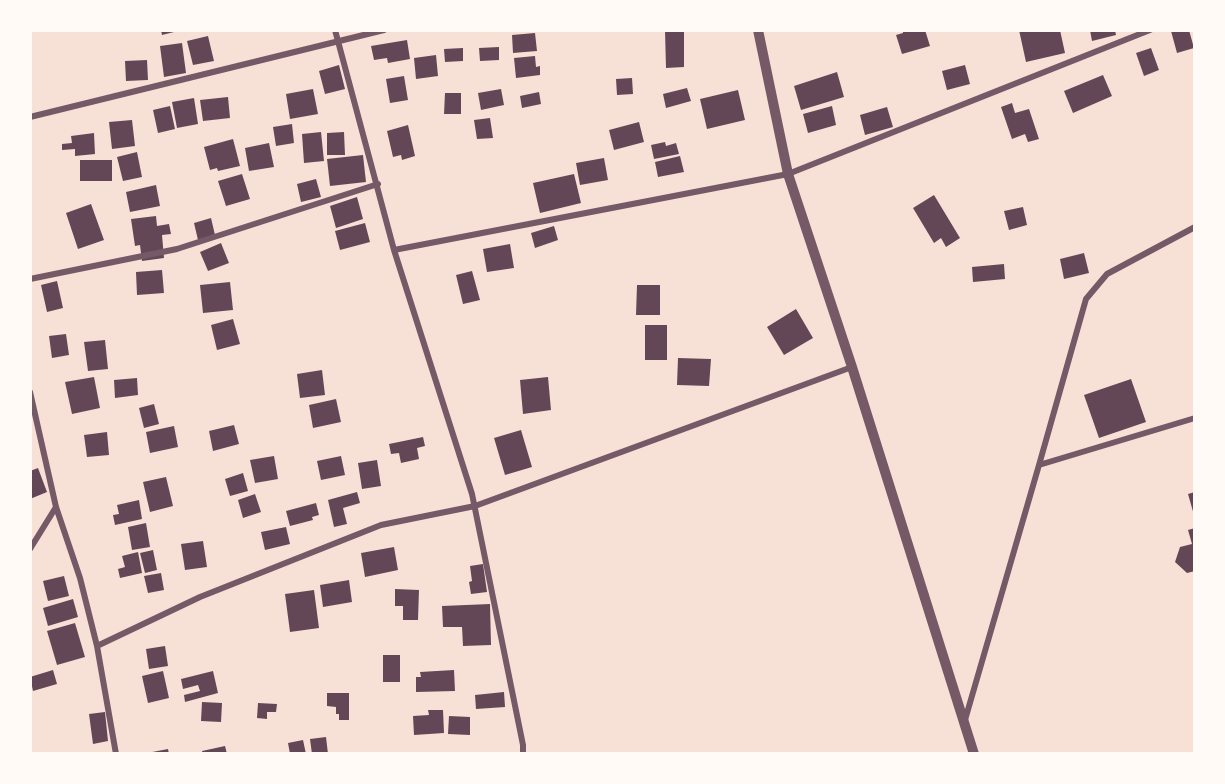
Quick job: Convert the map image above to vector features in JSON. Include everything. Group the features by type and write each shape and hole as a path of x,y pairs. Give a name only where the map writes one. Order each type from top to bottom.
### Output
{"street":[{"path":"335,30 394,250 475,506 523,754"},
{"path":"30,117 384,30"},
{"path":"758,30 788,174 852,367 974,754"},
{"path":"394,250 788,174 1150,30"},
{"path":"30,279 177,249 378,184"},
{"path":"964,722 1040,465 1086,299 1107,274 1195,227"},
{"path":"97,646 201,597 381,525 475,506 852,367"},
{"path":"30,392 56,507 80,578 97,646 116,754"},
{"path":"1040,465 1195,418"},
{"path":"30,549 56,507"}],"building":[{"path":"161,30 178,30 178,31 162,35"},
{"path":"665,30 684,30 684,67 666,68"},
{"path":"903,30 925,30 930,46 902,54 896,35 903,33"},
{"path":"1019,30 1060,30 1065,53 1026,62"},
{"path":"1090,30 1115,30 1116,35 1092,41"},
{"path":"1189,30 1194,48 1177,53 1171,31"},
{"path":"535,33 537,51 513,53 512,35"},
{"path":"208,36 214,61 193,65 187,41"},
{"path":"407,40 410,59 388,63 387,58 374,60 371,46"},
{"path":"182,43 186,73 164,77 160,46"},
{"path":"499,47 499,60 480,61 479,48"},
{"path":"463,48 463,61 445,62 444,49"},
{"path":"1151,48 1159,70 1144,76 1136,53"},
{"path":"436,55 438,76 416,79 414,58"},
{"path":"535,56 536,67 540,66 540,75 516,78 514,58"},
{"path":"147,60 148,80 126,81 125,61"},
{"path":"339,65 345,89 325,94 319,71"},
{"path":"965,65 970,84 947,90 942,71"},
{"path":"837,72 844,97 801,110 794,86"},
{"path":"1103,75 1112,96 1073,113 1064,91"},
{"path":"404,76 408,100 390,103 386,79"},
{"path":"632,78 633,94 617,95 616,79"},
{"path":"687,88 691,101 666,108 663,94"},
{"path":"313,89 318,114 290,119 286,94"},
{"path":"501,89 504,105 481,110 478,93"},
{"path":"738,90 745,120 707,129 700,99"},
{"path":"539,92 541,104 522,108 520,96"},
{"path":"445,93 461,93 461,114 444,114"},
{"path":"228,97 230,118 203,121 200,100"},
{"path":"194,98 198,124 177,128 172,102"},
{"path":"1012,103 1015,113 1029,109 1039,139 1028,142 1025,134 1012,139 1001,107"},
{"path":"170,106 175,129 158,133 153,110"},
{"path":"832,106 836,125 808,133 803,114"},
{"path":"887,107 893,127 865,135 860,115"},
{"path":"490,118 493,138 477,139 474,120"},
{"path":"132,120 135,146 112,149 109,122"},
{"path":"639,122 644,142 614,150 609,130"},
{"path":"292,124 294,143 276,146 273,127"},
{"path":"408,125 415,156 402,160 401,155 393,157 387,131"},
{"path":"321,132 324,161 304,163 302,134"},
{"path":"344,132 345,155 327,155 327,133"},
{"path":"94,133 95,154 75,156 75,149 62,150 62,144 72,143 71,136"},
{"path":"233,139 240,166 218,171 217,168 210,170 204,147"},
{"path":"665,142 666,146 676,143 679,154 654,159 651,145"},
{"path":"269,143 274,167 249,171 245,148"},
{"path":"137,152 142,177 123,181 117,157"},
{"path":"363,155 366,182 330,186 327,159"},
{"path":"680,156 684,172 658,177 655,162"},
{"path":"604,158 608,180 580,185 576,163"},
{"path":"80,160 112,160 112,181 80,181"},
{"path":"242,174 250,199 226,206 218,181"},
{"path":"574,174 581,203 540,213 533,183"},
{"path":"316,179 321,197 301,202 297,184"},
{"path":"156,185 160,206 130,212 126,192"},
{"path":"934,195 960,238 946,247 941,238 934,243 913,208"},
{"path":"357,197 363,219 336,228 330,206"},
{"path":"91,204 104,240 78,249 66,213"},
{"path":"1023,207 1027,225 1009,230 1004,211"},
{"path":"156,216 157,226 169,224 171,234 162,235 164,258 142,261 140,245 135,246 131,219"},
{"path":"211,218 215,235 198,240 194,223"},
{"path":"365,223 370,242 340,250 335,231"},
{"path":"554,226 558,240 535,248 531,233"},
{"path":"221,243 229,263 208,271 200,252"},
{"path":"510,244 514,268 487,272 483,249"},
{"path":"1084,253 1089,273 1064,279 1060,259"},
{"path":"1004,264 1005,279 973,282 972,267"},
{"path":"162,270 164,293 137,295 136,272"},
{"path":"472,271 480,300 463,304 456,275"},
{"path":"57,281 63,308 47,312 41,285"},
{"path":"230,282 233,310 203,313 200,285"},
{"path":"637,285 660,285 660,315 636,315"},
{"path":"796,309 813,338 784,355 767,327"},
{"path":"233,319 240,344 217,350 211,325"},
{"path":"645,325 667,325 667,360 645,360"},
{"path":"66,334 69,355 52,358 49,336"},
{"path":"105,340 108,369 88,371 84,342"},
{"path":"678,358 711,359 709,386 677,385"},
{"path":"322,370 325,395 300,398 297,374"},
{"path":"94,377 100,408 72,414 65,382"},
{"path":"548,377 551,410 523,414 520,380"},
{"path":"137,378 138,395 115,398 114,380"},
{"path":"1131,379 1146,422 1099,438 1084,395"},
{"path":"336,399 341,422 313,428 309,405"},
{"path":"154,404 159,424 144,428 139,408"},
{"path":"234,425 239,444 213,451 209,431"},
{"path":"174,426 178,447 150,453 146,432"},
{"path":"521,430 532,467 505,475 494,438"},
{"path":"107,432 109,455 87,457 84,435"},
{"path":"423,437 425,446 417,448 419,459 401,463 399,453 391,454 389,444"},
{"path":"274,456 278,479 255,483 250,460"},
{"path":"341,456 345,475 321,480 317,461"},
{"path":"377,460 381,486 362,489 358,463"},
{"path":"38,468 47,492 30,499 30,471"},
{"path":"243,473 248,491 230,496 225,479"},
{"path":"166,477 173,506 150,512 143,482"},
{"path":"357,492 360,503 343,508 347,524 334,527 328,500"},
{"path":"1195,492 1195,515 1194,515 1188,494"},
{"path":"255,494 261,512 243,518 238,500"},
{"path":"139,500 142,519 115,525 113,515 119,514 117,505"},
{"path":"316,503 319,515 312,517 313,520 290,526 286,511"},
{"path":"146,523 150,547 132,550 128,527"},
{"path":"286,527 290,544 265,550 261,532"},
{"path":"1195,528 1195,571 1187,573 1175,562 1180,547 1192,544 1188,530"},
{"path":"203,541 207,567 185,570 181,544"},
{"path":"394,547 398,570 365,577 361,553"},
{"path":"153,550 157,570 145,573 140,553"},
{"path":"138,552 142,573 120,578 118,569 125,567 122,556"},
{"path":"483,564 487,592 471,594 470,566"},
{"path":"161,573 164,590 148,593 144,576"},
{"path":"64,576 69,596 48,601 43,581"},
{"path":"349,580 352,602 323,607 320,585"},
{"path":"395,589 419,590 418,620 403,620 403,606 395,606"},
{"path":"314,590 319,628 290,632 285,594"},
{"path":"73,599 78,617 48,626 43,608"},
{"path":"490,604 491,645 463,646 462,627 443,627 442,606"},
{"path":"75,623 85,657 57,665 47,631"},
{"path":"165,646 168,666 149,669 146,649"},
{"path":"383,655 400,655 400,682 383,682"},
{"path":"53,670 57,684 33,691 30,677"},
{"path":"454,670 455,691 416,692 416,677 421,677 420,672"},
{"path":"163,671 169,698 148,703 142,676"},
{"path":"213,671 218,693 185,702 184,695 200,691 198,685 183,689 181,679"},
{"path":"504,692 505,707 476,709 475,695"},
{"path":"327,693 349,693 349,720 339,720 336,707 327,706"},
{"path":"202,702 222,703 221,722 201,721"},
{"path":"258,703 277,704 276,712 267,712 267,719 257,718"},
{"path":"428,710 443,710 444,733 414,735 413,716 429,715"},
{"path":"105,712 108,741 93,744 89,714"},
{"path":"449,716 470,717 470,735 448,734"},
{"path":"326,737 328,754 312,754 310,739"},
{"path":"303,740 306,754 290,754 288,743"},
{"path":"225,746 227,754 203,754 202,751"},
{"path":"168,749 169,754 147,754 147,753"}]}
